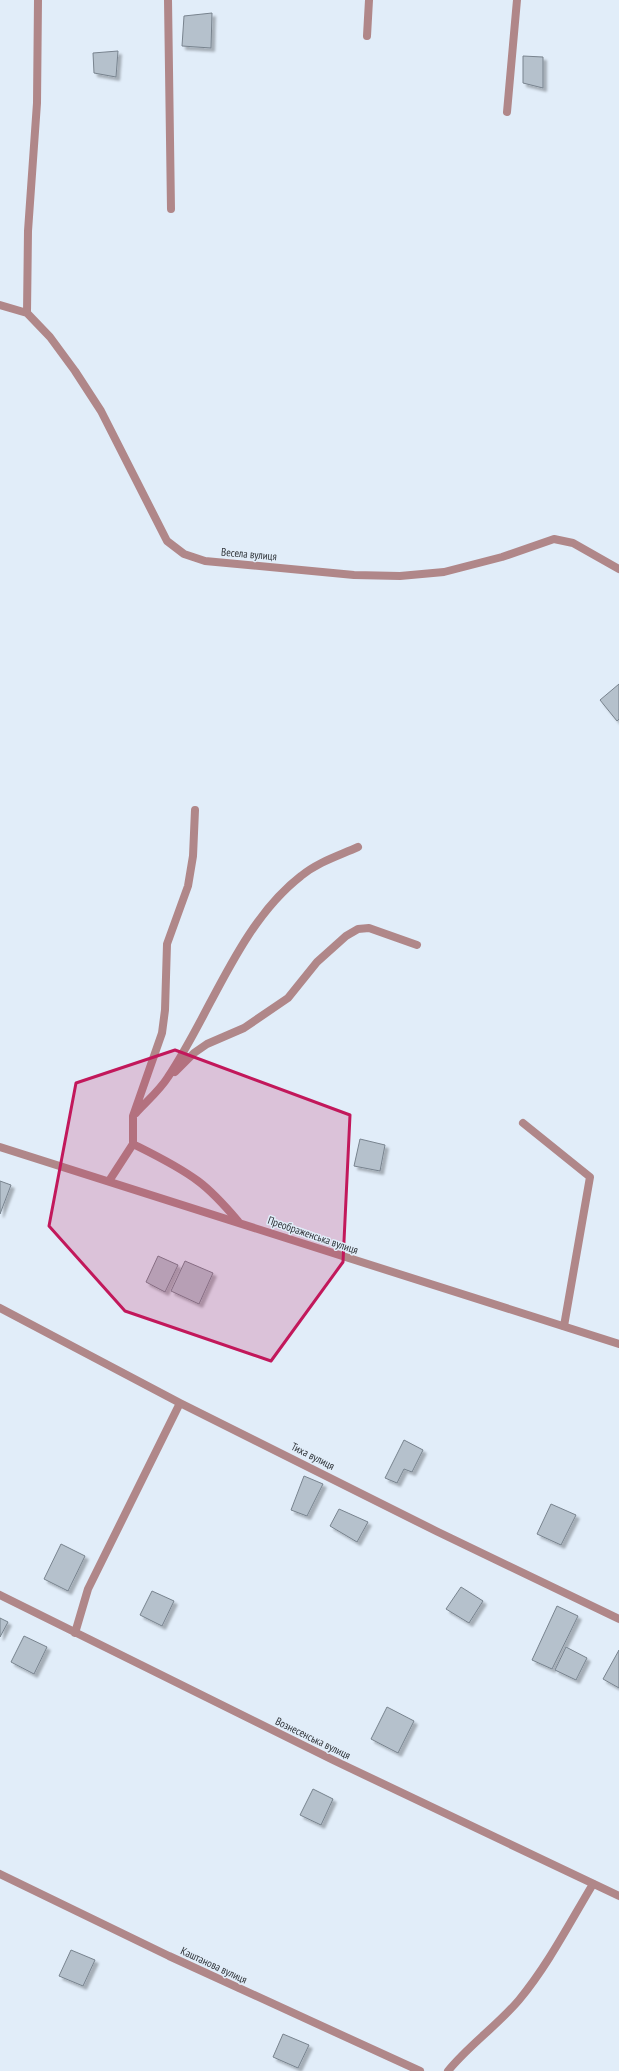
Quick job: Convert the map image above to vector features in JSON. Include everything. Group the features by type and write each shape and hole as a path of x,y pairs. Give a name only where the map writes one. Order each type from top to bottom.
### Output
{"street":[{"path":"0,306 27,313 28,231 37,102 38,0"},
{"path":"168,0 171,209"},
{"path":"367,36 369,0"},
{"path":"507,112 517,0"},
{"name":"Весела вулиця","path":"27,313 50,337 76,371 101,411 167,540 184,554 205,561 354,575 400,576 444,572 502,557 554,539 573,543 619,569"},
{"path":"109,1181 133,1144 132,1116 162,1032 166,1003 167,944 188,886 193,856 195,810"},
{"path":"168,1078 233,961 264,914 283,892 301,876 320,863 358,848"},
{"path":"132,1116 168,1078 200,1049 244,1028 288,998 317,962 346,936 358,929 369,928 417,945"},
{"path":"523,1123 590,1177 564,1326"},
{"path":"133,1144 181,1169 199,1181 238,1221"},
{"name":"Преображенська вулиця","path":"0,1147 238,1221 360,1262 619,1344"},
{"name":"Тиха вулиця","path":"0,1308 180,1403 436,1531 619,1619"},
{"path":"75,1633 88,1588 180,1403"},
{"name":"Вознесенська вулиця","path":"0,1595 333,1760 619,1896"},
{"name":"Каштанова вулиця","path":"0,1874 176,1960 420,2071"},
{"path":"448,2071 456,2061 498,2023 519,1999 546,1964 593,1884"}],"highlighted area":[{"path":"175,1050 350,1115 343,1262 271,1361 125,1311 49,1226 76,1083"}],"building":[{"path":"212,13 211,48 182,46 184,16"},
{"path":"118,51 116,77 94,73 93,53"},
{"path":"523,56 543,57 543,88 523,83"},
{"path":"619,684 619,719 617,721 600,700"},
{"path":"360,1139 385,1145 380,1171 354,1166"},
{"path":"0,1181 11,1185 0,1214"},
{"path":"158,1256 178,1265 165,1292 146,1282"},
{"path":"185,1261 213,1273 199,1304 171,1291"},
{"path":"404,1440 423,1450 412,1472 404,1469 397,1483 385,1478"},
{"path":"304,1476 323,1484 307,1516 291,1510"},
{"path":"551,1504 576,1515 561,1545 537,1534"},
{"path":"339,1509 368,1522 357,1542 330,1526"},
{"path":"61,1544 85,1556 68,1591 44,1579"},
{"path":"461,1587 483,1601 469,1623 446,1609"},
{"path":"152,1591 174,1601 162,1626 140,1615"},
{"path":"557,1606 578,1616 552,1669 532,1660"},
{"path":"0,1618 8,1622 0,1637"},
{"path":"24,1636 47,1647 34,1674 11,1662"},
{"path":"566,1647 587,1658 576,1680 555,1670"},
{"path":"619,1650 619,1688 603,1679"},
{"path":"387,1707 414,1721 398,1753 371,1739"},
{"path":"313,1789 333,1799 321,1825 300,1815"},
{"path":"71,1950 95,1960 83,1986 59,1976"},
{"path":"283,2034 309,2045 298,2068 273,2057"}]}
